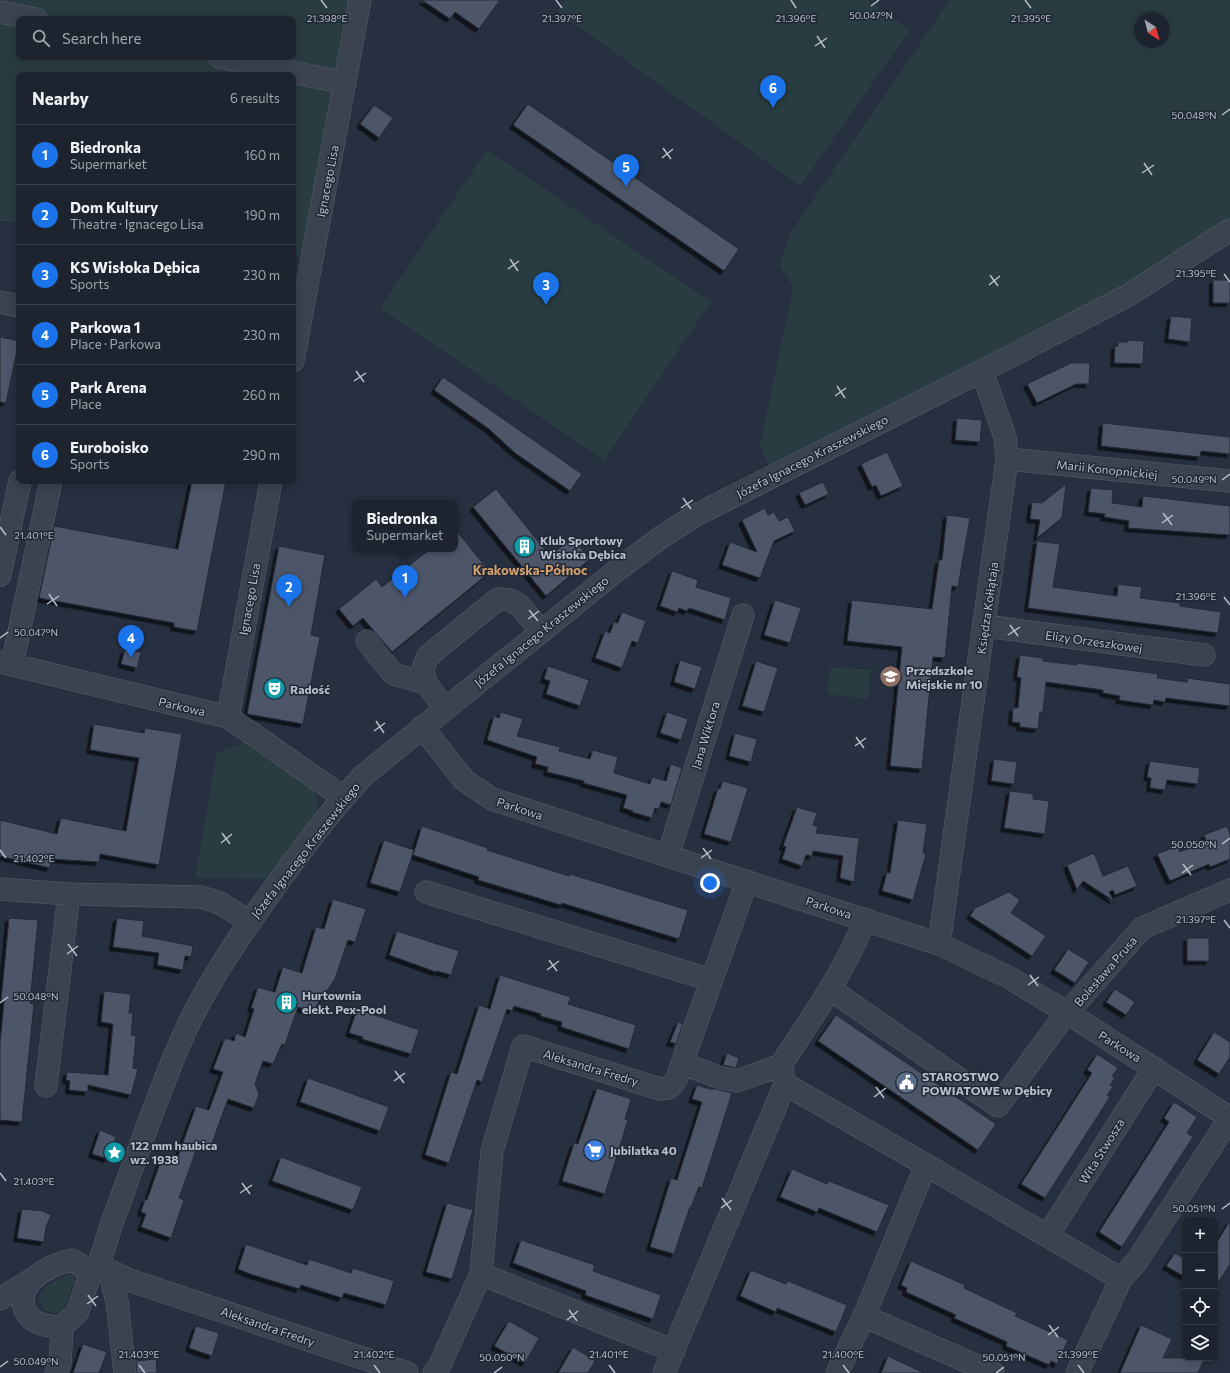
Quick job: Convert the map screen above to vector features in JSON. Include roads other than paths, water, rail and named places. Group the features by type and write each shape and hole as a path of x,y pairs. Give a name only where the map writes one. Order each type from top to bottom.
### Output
{"street":[{"name":"Ignacego Lisa","path":"296,345 360,0"},
{"path":"0,12 21,16"},
{"path":"234,60 292,72"},
{"path":"296,73 345,83"},
{"name":"Józefa Ignacego Kraszewskiego","path":"103,1277 110,1227 170,1066 193,1012 208,985 250,922 343,797 364,774 616,571 660,538 694,516 1127,296 1230,230"},
{"path":"0,302 16,305"},
{"name":"Księdza Kołłątaja","path":"940,944 1007,459 1005,437 982,371"},
{"name":"Marii Konopnickiej","path":"1007,459 1230,481"},
{"path":"0,575 19,484"},
{"path":"6,663 50,484"},
{"name":"Ignacego Lisa","path":"228,717 270,484"},
{"path":"445,709 426,683 423,669 428,656 498,599 512,600 521,607 541,631"},
{"name":"Jana Wiktora","path":"668,856 743,614"},
{"name":"Elizy Orzeszkowej","path":"985,626 1204,655"},
{"path":"367,641 393,674 426,683"},
{"name":"Parkowa","path":"6,663 228,717 343,797"},
{"name":"Parkowa","path":"422,727 464,780 492,799 747,880 940,944 1008,977 1068,1013 1230,1118"},
{"name":"Aleksandra Fredry","path":"434,1373 438,1369 481,1274 492,1151 523,1046 660,1089 666,1089 672,1086 732,928 747,880"},
{"path":"0,889 69,894 201,898 220,903 250,922"},
{"name":"Bolesława Prusa","path":"830,989 998,1106 1068,1013 1142,928 1230,890"},
{"path":"426,892 711,980"},
{"path":"46,1086 69,894"},
{"path":"664,1373 783,1075 856,944 865,919"},
{"path":"682,1062 715,1076 737,1081 783,1075 926,1165 1121,1279"},
{"name":"Wita Stwosza","path":"1048,1235 1154,1068"},
{"path":"1077,1373 1121,1279 1137,1261 1230,1118"},
{"path":"837,1373 864,1316 926,1165"},
{"name":"Józefa Ignacego Kraszewskiego","path":"64,1262 98,1241 110,1227"},
{"path":"0,1299 64,1262 72,1260 82,1264 103,1277 117,1301 124,1373"},
{"path":"481,1274 674,1351"},
{"path":"34,1278 26,1288 24,1294 26,1312 33,1320 43,1326 62,1326 77,1313 103,1277"},
{"name":"Aleksandra Fredry","path":"103,1277 407,1373"},
{"path":"0,1312 8,1310 26,1312"},
{"path":"864,1316 993,1373"},
{"path":"56,1373 60,1364 62,1326"}],"place":[{"name":"Euroboisko","path":"773,108"},
{"name":"Park Arena","path":"626,187"},
{"name":"KS Wisłoka Dębica","path":"546,305"},
{"name":"Klub Sportowy Wisłoka Dębica","path":"524,547"},
{"name":"Biedronka","path":"405,598"},
{"name":"Dom Kultury","path":"289,607"},
{"name":"Parkowa 1","path":"131,658"},
{"name":"Przedszkole Miejskie nr 10","path":"890,677"},
{"name":"Radość","path":"275,689"},
{"name":"Hurtownia elekt. Pex-Pool","path":"286,1002"},
{"name":"STAROSTWO POWIATOWE w Dębicy","path":"907,1083"},
{"name":"Jubilatka 40","path":"595,1150"},
{"name":"122 mm haubica wz. 1938","path":"114,1152"}],"district":[{"name":"Krakowska-Północ","path":"530,570"}]}
